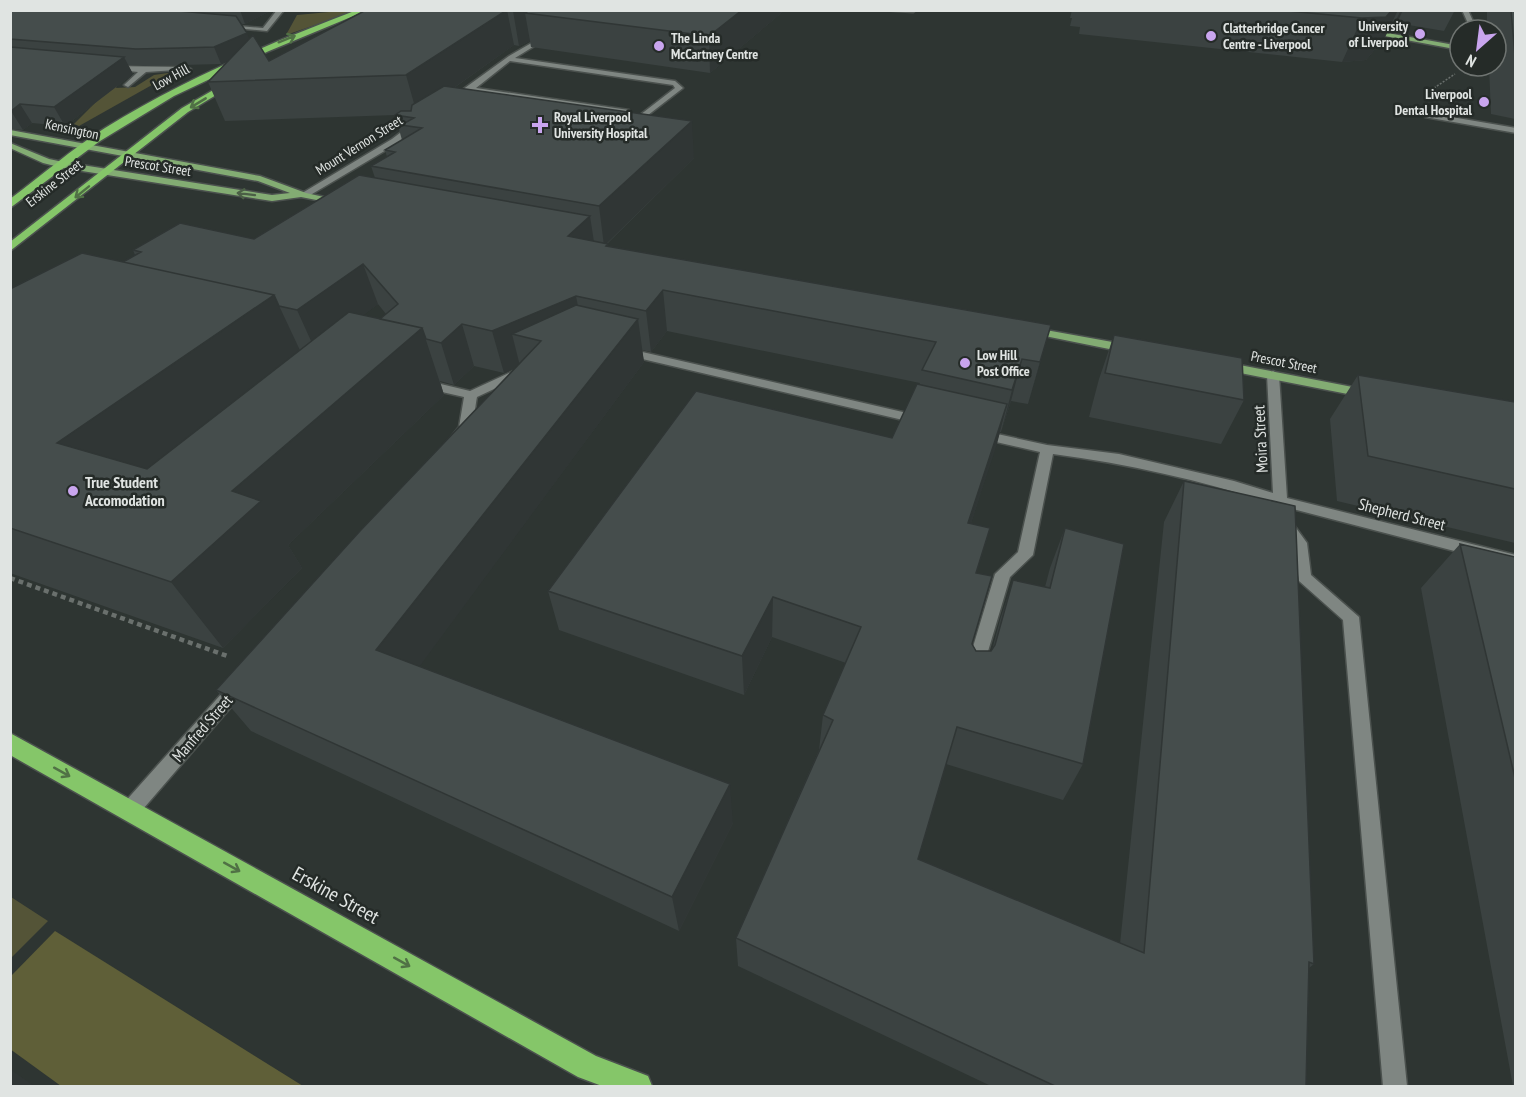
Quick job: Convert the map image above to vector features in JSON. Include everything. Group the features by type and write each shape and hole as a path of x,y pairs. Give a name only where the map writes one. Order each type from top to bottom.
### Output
{"highway":[{"name":"Low Hill","path":"10,205 87,145 169,95 219,68 287,39 365,10"},
{"path":"127,154 185,110 243,76"},
{"name":"Erskine Street","path":"10,248 127,154"},
{"name":"Erskine Street","path":"10,743 596,1077 638,1086"}],"main road":[{"path":"1353,29 1448,46"},
{"name":"Kensington","path":"10,132 127,154"},
{"name":"Prescot Street","path":"10,145 46,161 63,165 272,198 304,195"},
{"name":"Prescot Street","path":"127,154 260,179 304,195 351,204"},
{"path":"1019,328 1139,350"},
{"name":"Prescot Street","path":"1206,363 1377,395"}],"street":[{"path":"885,10 913,10"},
{"path":"221,26 265,30 281,11 288,11"},
{"path":"447,105 485,79 527,45 559,30"},
{"path":"511,59 675,83 679,88 622,133"},
{"path":"98,66 144,70 187,69"},
{"path":"128,85 144,70"},
{"path":"468,78 485,79"},
{"path":"470,89 625,110"},
{"path":"1428,114 1515,132"},
{"name":"Mount Vernon Street","path":"304,195 395,141 423,121"},
{"path":"395,141 406,142"},
{"path":"606,348 931,423"},
{"path":"414,381 471,395 539,363"},
{"name":"Moira Street","path":"1273,375 1280,501 1284,522 1300,543 1304,577 1351,617 1395,1086"},
{"path":"450,446 465,428 471,395"},
{"name":"Shepherd Street","path":"966,431 1047,449 1119,459 1234,486 1280,501 1515,561"},
{"path":"971,683 1003,574 1025,555 1047,449"},
{"name":"Manfred Street","path":"130,810 256,666"}],"path":[{"path":"1428,114 1432,89 1450,78"},
{"path":"10,578 256,666"}],"green space":[{"path":"340,11 350,13 286,35 297,15"},
{"path":"175,72 79,126 74,124 120,78 116,88 135,87 154,75"},
{"path":"11,897 48,921 11,958"}],"shaded area":[{"path":"55,931 303,1086 61,1086 10,1049 11,976"}],"building":[{"path":"10,10 167,10 236,16 247,33 214,47 180,48 136,49 10,39"},
{"path":"366,10 507,10 406,75 208,82 253,35 269,61"},
{"path":"530,10 742,10 709,36 525,13"},
{"path":"1278,10 1392,10 1386,17 1362,18"},
{"path":"1511,10 1515,10 1515,56"},
{"path":"10,47 124,57 54,107 20,104 11,111"},
{"path":"444,86 692,121 599,206 371,166 395,152 385,150 422,128 401,125 414,118 395,115 401,111 411,111 412,105"},
{"path":"359,175 590,216 568,236 608,244 606,246 1051,325 1040,362 1022,359 1012,390 922,370 936,342 663,290 646,311 576,296 492,331 462,324 441,343 426,339 422,328 380,319 398,304 363,264 297,310 279,306 274,295 123,262 141,252 133,250 180,223 254,239"},
{"path":"82,253 274,295 57,443 147,469 349,312 422,328 232,491 261,501 171,582 10,528 10,289"},
{"path":"576,305 638,319 376,650 730,784 672,897 216,690 360,531 541,341 512,334"},
{"path":"1114,335 1242,358 1244,400 1105,373"},
{"path":"1358,375 1515,402 1515,489 1368,456"},
{"path":"917,384 1007,404 968,523 990,528 976,573 992,576 972,644 976,651 991,651 995,645 1013,580 1050,588 1065,528 1124,544 1083,764 957,727 918,859 1144,953 1184,481 1295,506 1314,964 1309,962 1306,1086 1055,1086 736,938 833,720 823,715 861,627 773,597 742,656 548,591 696,391 892,438"},
{"path":"1460,544 1515,557 1515,778"}],"place":[{"name":"University of Liverpool","path":"1420,34"},
{"name":"Clatterbridge Cancer Centre - Liverpool","path":"1211,36"},
{"name":"The Linda McCartney Centre","path":"659,46"},
{"name":"Liverpool Dental Hospital","path":"1484,102"},
{"name":"Royal Liverpool University Hospital","path":"540,125"},
{"name":"Low Hill Post Office","path":"965,363"},
{"name":"True Student Accomodation","path":"73,491"}]}
